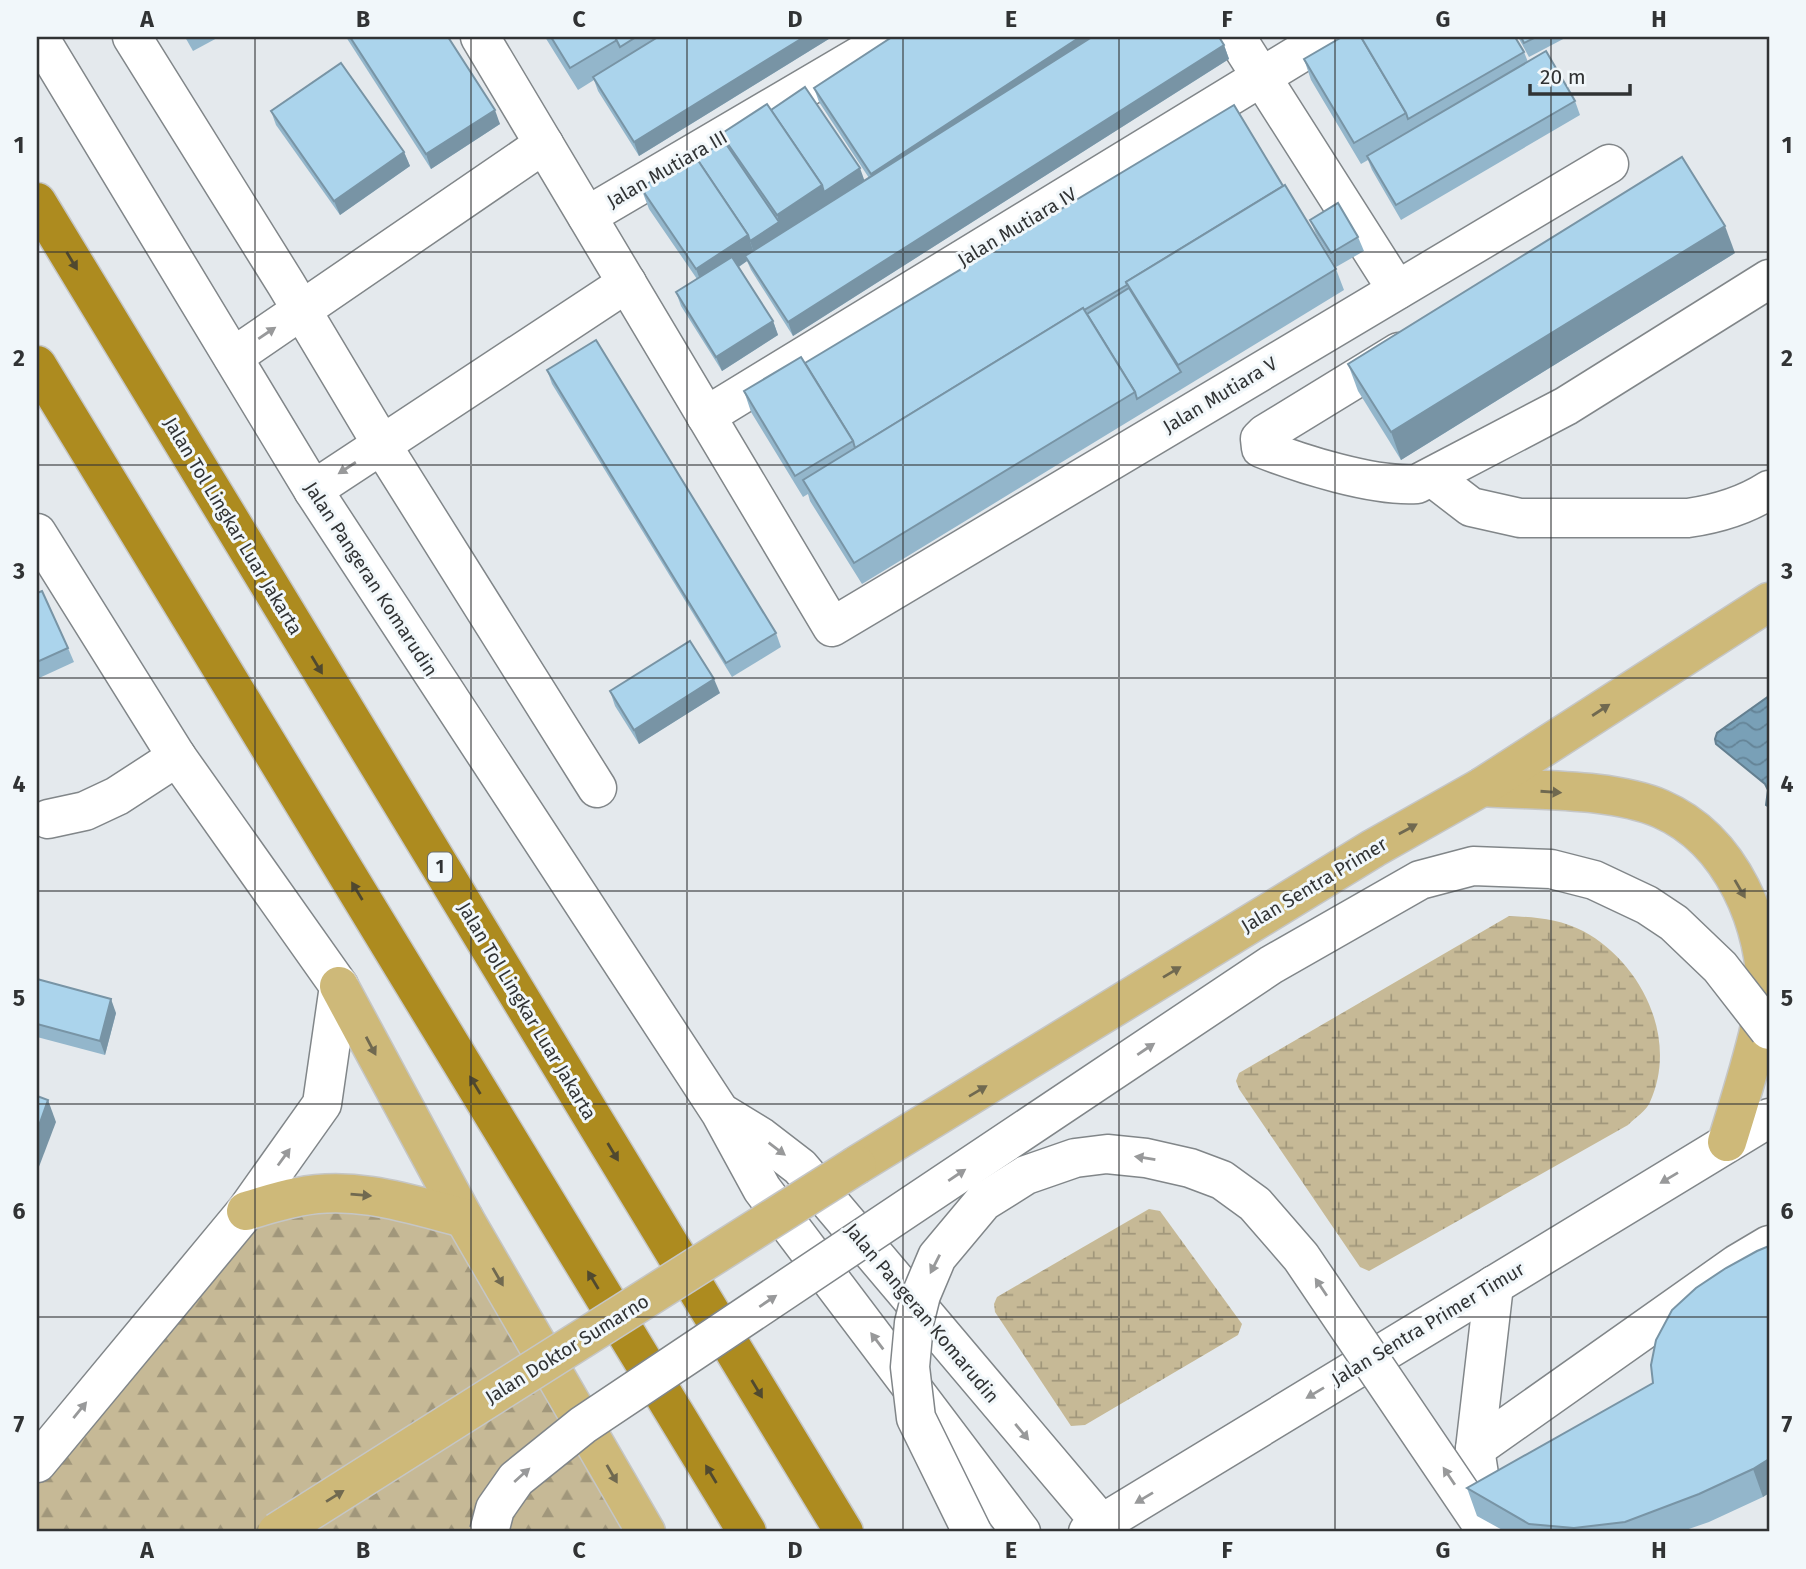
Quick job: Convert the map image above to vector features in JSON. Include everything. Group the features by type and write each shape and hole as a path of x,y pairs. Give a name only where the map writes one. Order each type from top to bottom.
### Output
{"highway":[{"name":"Jalan Tol Lingkar Luar Jakarta","path":"37,202 844,1532"},
{"path":"37,365 747,1532"}],"main road":[{"name":"Jalan Sentra Primer","path":"857,1165 1374,848 1482,787 1769,602"},
{"path":"1482,787 1609,795 1661,809 1693,828 1724,861 1751,907 1763,950 1766,1001 1727,1142"},
{"path":"339,986 464,1218 646,1532"},
{"name":"Jalan Doktor Sumarno","path":"277,1532 857,1165"},
{"path":"246,1211 300,1196 337,1193 396,1199 464,1218"}],"street":[{"name":"Jalan Pangeran Komarudin","path":"39,37 313,490 720,1112 762,1188 1021,1532"},
{"path":"132,37 302,310 382,445 597,788"},
{"path":"480,37 706,416"},
{"name":"Jalan Mutiara III","path":"587,216 892,37"},
{"path":"1236,37 1397,290"},
{"name":"Jalan Mutiara IV","path":"706,416 1327,37"},
{"path":"233,357 544,144"},
{"name":"Jalan Mutiara V","path":"706,416 832,627 1609,164"},
{"path":"1427,335 1265,434 1261,439 1261,448 1331,471 1391,483 1417,484 1566,406 1769,279"},
{"path":"313,490 627,283"},
{"path":"1432,477 1471,507 1520,518 1688,518 1714,515 1769,490"},
{"path":"37,533 177,757 339,986 322,1104 246,1211 37,1463"},
{"path":"47,819 85,811 117,796 177,757"},
{"path":"489,1532 495,1509 516,1479 583,1425 1271,965 1420,880 1473,866 1551,869 1594,880 1647,905 1674,923 1720,967 1769,1030"},
{"name":"Jalan Pangeran Komarudin","path":"720,1112 761,1137 800,1167 1099,1529"},
{"name":"Jalan Sentra Primer Timur","path":"1099,1529 1494,1284 1769,1118"},
{"path":"972,1532 916,1418 910,1367 920,1295 937,1257 983,1202 1026,1175 1075,1158 1107,1154 1146,1158 1190,1168 1222,1180 1255,1204 1301,1256 1488,1532"},
{"path":"1475,1449 1737,1264 1769,1245"},
{"path":"1488,1532 1475,1449 1494,1284"}],"green space":[{"path":"1509,916 1556,921 1574,927 1604,945 1622,962 1649,1004 1657,1028 1660,1053 1658,1078 1650,1102 1628,1125 1369,1271 1360,1267 1239,1089 1236,1081 1239,1073"},
{"path":"300,1196 464,1218 646,1532 37,1532 37,1463 208,1258"},
{"path":"1149,1209 1160,1211 1242,1324 1238,1335 1085,1425 1071,1426 995,1312 994,1304 997,1297"}],"water":[{"path":"1769,696 1769,807 1766,805 1768,790 1765,784 1716,744 1715,739 1717,733"}],"building":[{"path":"350,37 448,37 495,110 426,154"},
{"path":"551,37 615,37 617,40 570,68"},
{"path":"615,37 636,37 620,47"},
{"path":"658,37 804,37 634,142 593,77"},
{"path":"892,37 1080,37 871,174 814,88"},
{"path":"1092,37 1219,37 1224,45 788,322 745,256"},
{"path":"1342,37 1361,37 1406,113 1354,143 1304,59"},
{"path":"1361,37 1515,37 1524,52 1408,119"},
{"path":"1521,37 1536,37 1524,43"},
{"path":"1546,51 1575,101 1396,205 1367,156"},
{"path":"341,63 404,152 334,201 271,111"},
{"path":"805,87 860,168 824,192 822,185 771,110"},
{"path":"767,104 822,185 777,215 721,134"},
{"path":"1234,105 1283,186 1126,282 1127,285 1084,310 1083,308 855,448 805,363"},
{"path":"724,141 779,222 750,241 697,159"},
{"path":"693,153 748,235 696,269 641,188"},
{"path":"1682,157 1725,226 1391,432 1348,364"},
{"path":"1285,185 1336,269 1178,365 1126,282"},
{"path":"1338,203 1358,237 1331,253 1310,220"},
{"path":"732,257 773,321 716,357 676,292"},
{"path":"1129,288 1181,372 1137,399 1087,314"},
{"path":"1083,308 1135,392 854,563 803,480"},
{"path":"596,340 776,633 726,663 547,370"},
{"path":"801,357 853,441 795,476 744,391"},
{"path":"42,591 68,648 37,662 37,593"},
{"path":"690,641 714,679 634,730 610,691"},
{"path":"37,979 111,999 100,1041 37,1024"},
{"path":"37,1096 48,1100 37,1131"},
{"path":"1769,1246 1769,1459 1699,1494 1625,1522 1574,1528 1529,1524 1467,1488 1653,1383 1651,1365 1656,1340 1672,1310 1696,1288 1726,1268"}]}
